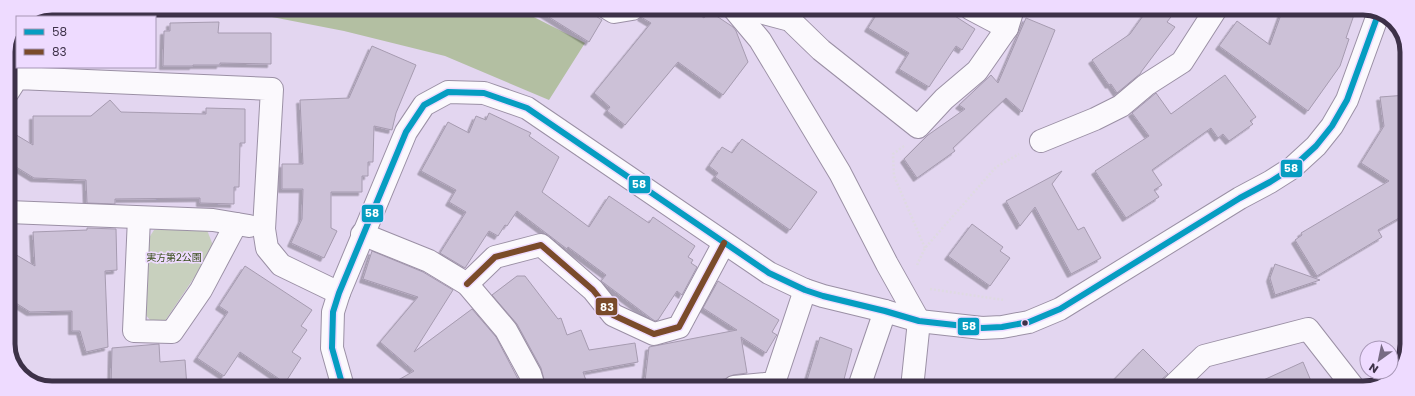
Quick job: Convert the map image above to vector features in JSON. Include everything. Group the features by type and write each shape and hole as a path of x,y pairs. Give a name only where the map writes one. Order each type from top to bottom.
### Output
{"street":[{"path":"739,15 760,40 840,174 887,264 919,321 913,381"},
{"path":"771,15 790,20 821,50 918,127 944,99 978,71 1010,19 994,15"},
{"path":"1041,141 1095,119 1121,106 1146,85 1182,62 1212,15"},
{"path":"341,381 332,348 333,312 339,293 362,234 406,132 424,105 448,92 484,92 527,108 769,273 805,290 919,321 982,328 1002,327 1030,322 1060,309 1240,198 1292,168 1316,146 1332,126 1347,100 1377,18"},
{"path":"15,79 272,89 264,229 267,248 281,265 339,293"},
{"path":"15,212 212,220 264,229"},
{"path":"139,218 134,330 172,332 201,290 236,224"},
{"path":"362,234 429,261 467,284 506,330 530,374 532,381"},
{"path":"467,284 495,258 541,245 593,290 613,315 654,334 678,327 724,243"},
{"path":"775,381 805,290"},
{"path":"860,381 885,311"},
{"path":"1178,381 1204,356 1308,329 1349,381"}],"path":[{"path":"918,127 912,139 893,154 894,176 925,248"},
{"path":"918,270 917,264 925,248 996,168 1041,141"},
{"path":"927,286 930,289 1011,301"}],"green space":[{"path":"261,15 530,15 585,43 549,100 445,56 344,31"},
{"name":"実方第2公園","path":"154,230 207,230 214,248 165,321 151,321 144,313 147,241"}],"building":[{"path":"546,15 594,15 602,20 589,42"},
{"path":"642,15 699,15 704,18 706,15 715,15 733,27 736,31 748,62 723,95 678,62 625,125 607,111 610,107 594,93 651,23 641,17"},
{"path":"876,15 953,15 975,29 962,50 956,46 929,87 899,69 909,53 868,28"},
{"path":"1144,15 1172,15 1167,22 1175,27 1141,73 1117,93 1111,84 1109,85 1092,60 1130,34"},
{"path":"1281,15 1354,15 1346,38 1349,39 1340,66 1308,111 1219,46 1237,21 1270,45"},
{"path":"1026,18 1055,30 1022,112 1006,98 953,148 955,151 917,178 904,159 928,135 965,109 959,105 991,75 998,83"},
{"path":"219,22 218,33 271,33 271,64 220,63 220,65 163,66 164,31 170,31 170,23"},
{"path":"372,46 416,65 396,113 392,130 374,126 373,162 368,162 368,176 362,176 362,192 331,192 331,228 337,231 324,258 291,243 302,219 303,189 282,189 282,164 303,164 300,100 349,98"},
{"path":"1225,75 1256,117 1250,121 1253,124 1229,141 1223,134 1218,138 1211,128 1152,170 1162,185 1154,190 1159,197 1126,218 1095,171 1149,136 1132,113 1156,93 1171,114"},
{"path":"1400,96 1400,217 1378,230 1382,237 1317,276 1295,240 1302,235 1301,233 1389,181 1361,163 1384,126 1380,97"},
{"path":"110,100 121,112 206,114 206,108 245,109 245,143 240,143 239,187 234,187 234,204 200,203 200,198 115,199 115,204 87,203 86,180 34,178 15,166 15,134 33,145 33,116 91,116"},
{"path":"489,113 531,133 529,136 559,157 542,192 589,227 609,196 649,223 653,217 695,246 688,257 693,260 691,263 697,267 682,295 677,291 658,320 655,321 652,319 601,281 606,275 568,247 567,249 517,211 498,236 489,231 465,268 440,253 466,212 449,202 456,190 421,171 448,122 469,133 476,116 486,120"},
{"path":"742,139 817,192 790,230 715,177 718,173 709,166 722,147 732,153"},
{"path":"1062,171 1052,184 1078,230 1084,227 1101,258 1071,274 1035,207 1020,226 1006,201"},
{"path":"972,224 1003,247 1000,251 1010,258 990,286 948,256"},
{"path":"87,228 116,229 117,270 105,271 108,347 86,352 80,331 72,331 72,311 30,312 15,302 15,254 35,266 33,232 87,230"},
{"path":"372,251 423,272 453,290 414,352 472,309 496,337 519,381 396,381 414,371 380,342 418,297 363,279"},
{"path":"1275,264 1320,280 1275,295 1270,278"},
{"path":"245,266 312,310 301,326 307,330 292,352 301,358 286,381 282,381 240,352 224,376 197,358 228,312 219,306"},
{"path":"517,276 525,276 558,319 561,318 567,335 581,330 589,350 635,343 638,362 583,372 586,381 544,381 541,368 517,324 492,295"},
{"path":"718,281 779,320 772,332 777,335 766,353 741,337 747,373 733,375 725,379 713,381 645,381 649,347 737,330 703,308"},
{"path":"820,337 852,349 844,381 807,381"},
{"path":"159,344 160,362 185,360 187,381 111,381 112,348"},
{"path":"1143,349 1168,374 1161,381 1113,381"},
{"path":"1303,362 1311,381 1261,381"}],"transit line":[{"name":"58","path":"341,381 332,348 333,312 339,293 406,132 424,105 448,92 484,93 527,108 769,273 805,290 919,321 982,328 1002,327 1029,322 1060,309 1240,198 1292,168 1316,146 1332,126 1347,100 1377,18"},
{"name":"83","path":"467,284 495,257 541,245 593,290 613,315 654,334 679,327 724,243"}]}
